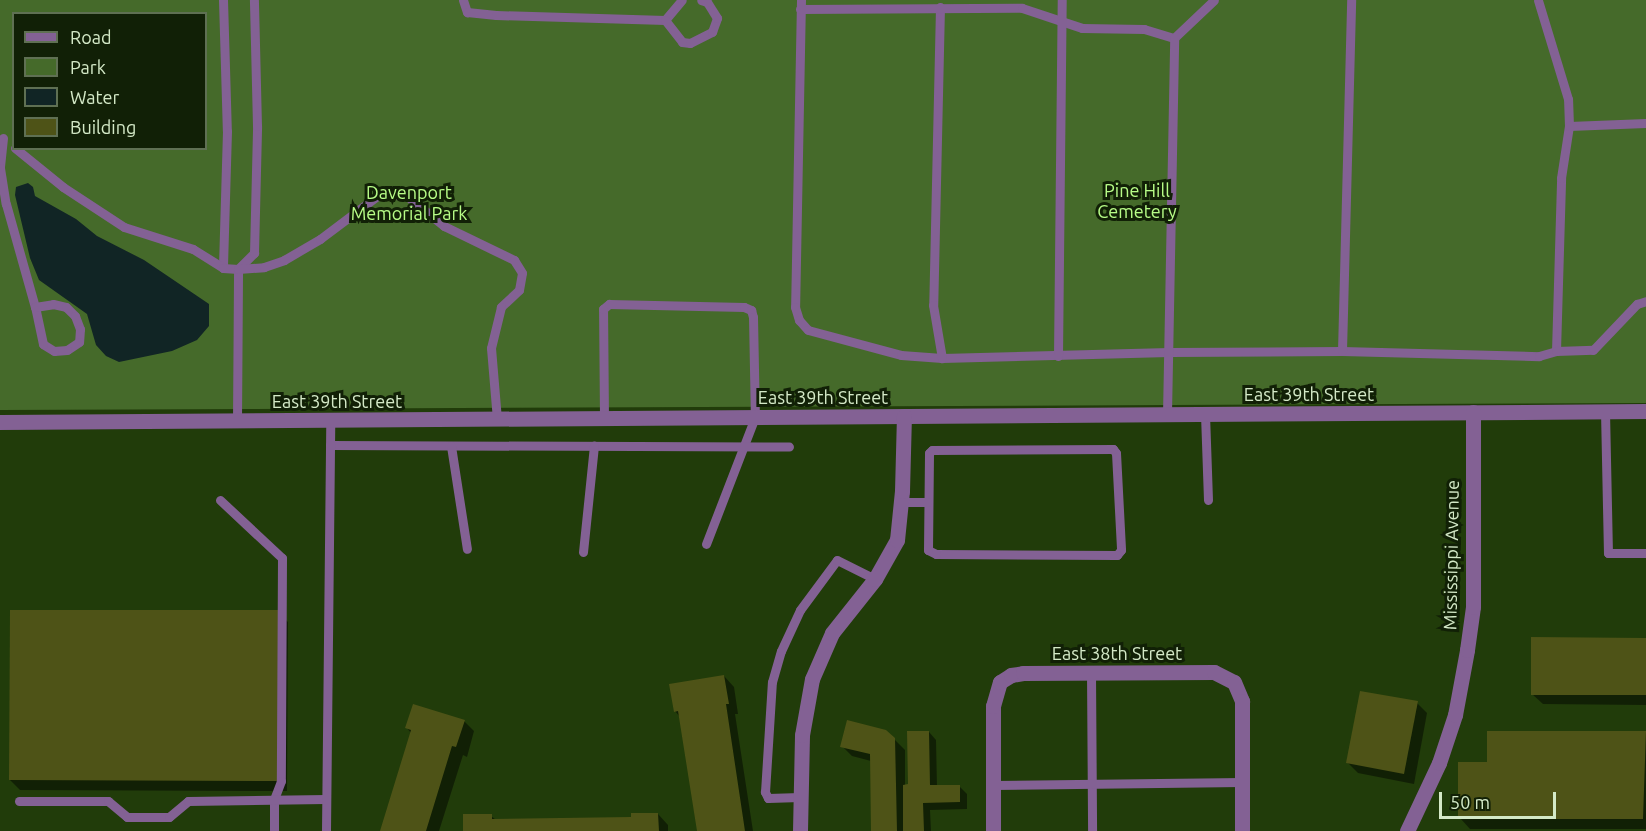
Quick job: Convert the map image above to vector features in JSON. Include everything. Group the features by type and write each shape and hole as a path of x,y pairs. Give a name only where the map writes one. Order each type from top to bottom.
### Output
{"street":[{"name":"East 39th Street","path":"0,422 1646,411"},
{"name":"Mississippi Avenue","path":"1407,831 1446,744 1455,715 1467,650 1473,608 1473,412"},
{"path":"800,831 802,735 812,679 832,633 875,579 897,540 904,416"},
{"name":"East 38th Street","path":"993,785 993,706 1000,682 1011,675 1023,673 1214,672 1234,682 1242,701 1242,782"},
{"path":"1242,782 1242,831"},
{"path":"993,785 993,831"}],"lane":[{"path":"223,0 227,131 223,268"},
{"path":"237,421 238,269 254,253 257,126 254,0"},
{"path":"463,0 467,12 496,15 664,20 682,42 690,43 712,32 717,18 707,2 701,0"},
{"path":"664,20 682,0"},
{"path":"1058,356 1062,0"},
{"path":"1167,414 1174,38 1214,0"},
{"path":"1342,351 1351,0"},
{"path":"1538,0 1568,99 1569,126 1561,178 1556,351"},
{"path":"1174,38 1143,29 1082,28 1022,8 800,4 795,307 798,320 808,330 901,355 942,358 1169,352 1342,351 1539,356 1556,351 1593,350 1636,304 1646,301"},
{"path":"939,7 933,305 942,358"},
{"path":"1569,126 1646,123"},
{"path":"1,135 12,146"},
{"path":"1,135 0,168 6,204 43,344 54,351 67,350 78,342 80,329 75,316 66,307 53,304 35,307"},
{"path":"17,150 63,187 124,227 193,249 223,268 264,267 284,260 320,239 380,194 407,196 444,226 514,260 522,273 519,290 501,307 491,348 497,419"},
{"path":"604,418 603,309 609,304 744,306 751,310 755,417 706,544"},
{"path":"1605,411 1608,553 1646,553"},
{"path":"1205,414 1208,500"},
{"path":"326,831 330,420"},
{"path":"330,445 789,447"},
{"path":"451,446 467,549"},
{"path":"583,552 594,446"},
{"path":"1113,449 1116,453 1121,550 1117,555 936,554 928,550 927,502 929,453 932,450 1113,449"},
{"path":"220,500 282,558 281,781 274,799 274,831"},
{"path":"901,501 927,502"},
{"path":"800,797 768,798 765,792 772,682 781,651 800,610 837,560 875,579"},
{"path":"1091,673 1092,831"},
{"path":"993,785 1242,782"},
{"path":"19,801 108,801 127,817 169,817 188,801 326,799"}],"green space":[{"path":"0,0 1646,0 1646,403 0,410"}],"water":[{"path":"28,183 33,187 35,196 76,219 97,236 144,260 209,304 209,326 197,340 172,351 119,362 106,356 96,345 87,314 39,280 30,258 15,195 16,187"}],"building":[{"path":"10,610 278,610 278,781 9,780"},
{"path":"1531,637 1646,638 1646,695 1531,695"},
{"path":"724,675 729,704 726,704 745,831 697,831 678,711 674,712 669,684"},
{"path":"1360,691 1418,701 1404,774 1346,763"},
{"path":"413,704 465,720 456,747 452,746 426,831 380,831 411,730 405,728"},
{"path":"847,720 886,730 895,738 897,831 871,831 870,754 840,747"},
{"path":"907,731 929,731 930,785 960,785 960,802 923,803 924,831 903,831 903,785 908,784"},
{"path":"1487,731 1646,731 1643,819 1458,819 1458,762 1487,762"},
{"path":"631,813 658,813 659,831 463,831 463,814 492,814 492,819 631,817"}],"park label":[{"name":"Pine Hill Cemetery","path":"1137,201"},
{"name":"Davenport Memorial Park","path":"409,203"}]}
